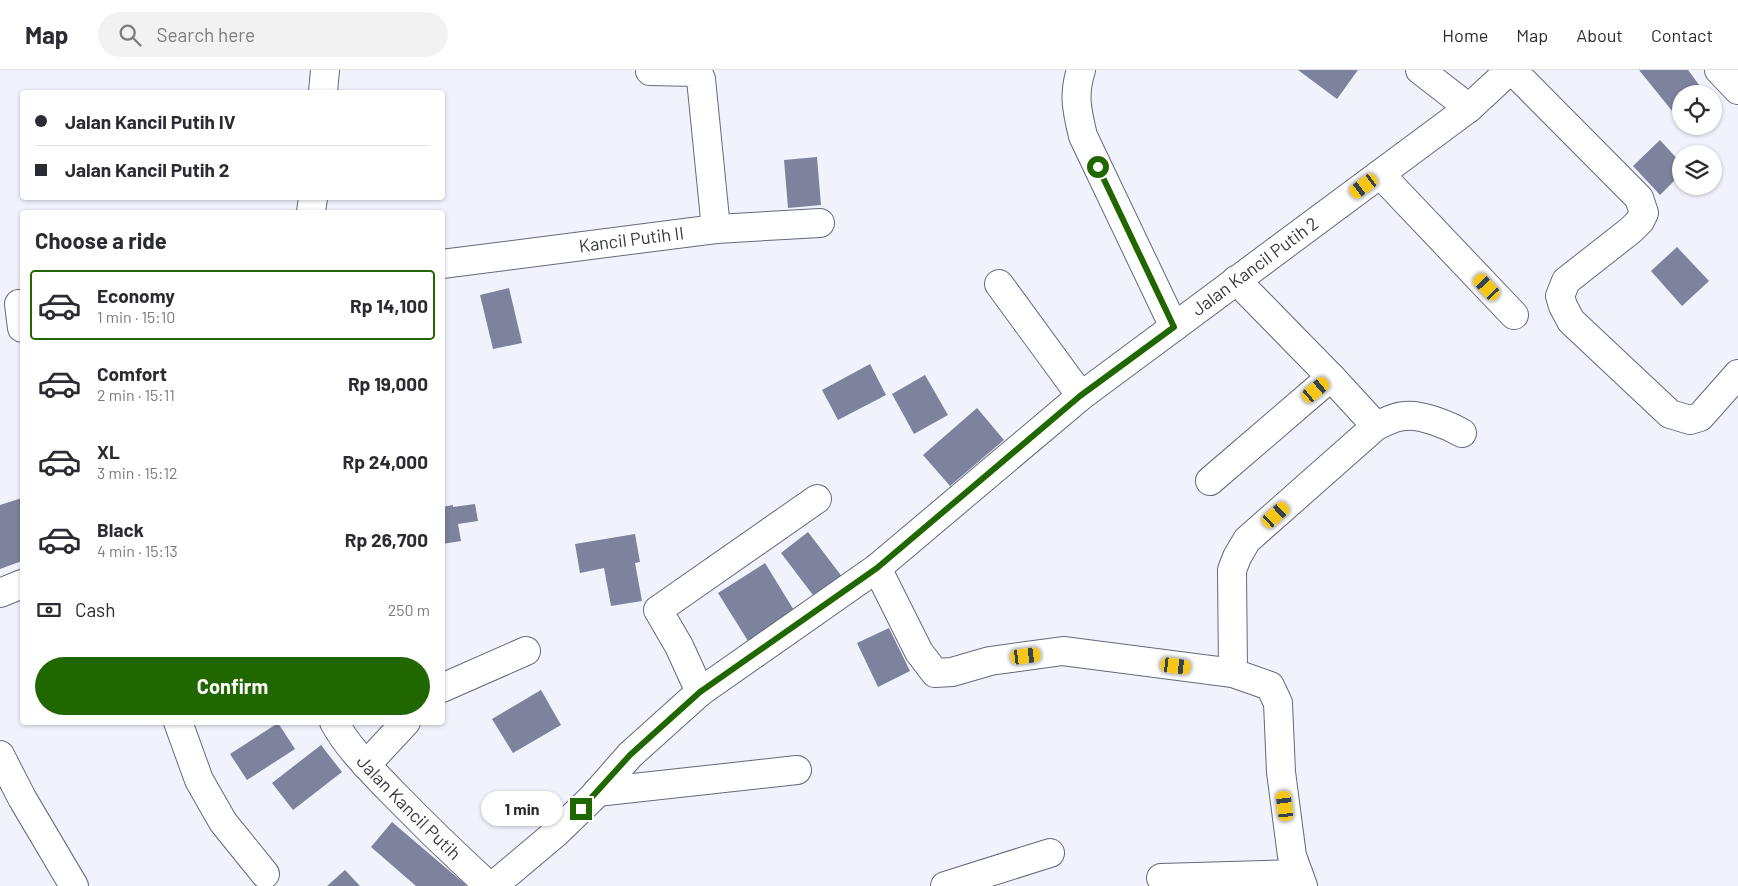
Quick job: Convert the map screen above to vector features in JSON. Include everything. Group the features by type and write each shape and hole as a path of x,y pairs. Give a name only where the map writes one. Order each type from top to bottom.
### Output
{"street":[{"path":"323,90 325,70"},
{"path":"650,70 695,72 702,79 716,229"},
{"path":"1081,70 1078,80 1076,106 1083,136 1174,327"},
{"path":"1420,70 1469,108"},
{"path":"1511,70 1639,198 1644,213 1640,221 1631,230 1566,281 1560,296 1571,321 1670,414 1690,420 1700,417 1738,374"},
{"name":"Jalan Kancil Putih 2","path":"493,886 557,832 597,792 630,755 700,692 877,568 1080,396 1469,108 1511,70"},
{"path":"1719,70 1738,90"},
{"path":"1380,174 1514,315"},
{"name":"Kancil Putih II","path":"445,264 716,229 820,223"},
{"path":"1236,280 1376,426"},
{"path":"999,284 1080,396"},
{"path":"1210,481 1331,377"},
{"path":"1232,673 1232,570 1247,540 1376,426 1404,416 1413,416 1449,426 1462,433"},
{"path":"700,692 679,646 658,610 817,499"},
{"path":"877,568 919,652 935,673 952,672 990,661 1063,651 1232,673 1270,686 1278,703 1281,772 1292,856 1301,880 1161,878"},
{"path":"0,593 20,585"},
{"path":"445,687 526,651"},
{"path":"179,725 199,780 223,822 264,874"},
{"name":"Jalan Kancil Putih","path":"336,725 340,734 366,765 438,838 489,886"},
{"path":"366,765 403,725"},
{"path":"0,755 22,798 74,886"},
{"path":"597,792 797,770"},
{"path":"945,886 1050,853"}],"building":[{"path":"1298,70 1358,70 1337,99"},
{"path":"1639,70 1688,70 1699,85 1672,85 1672,111"},
{"path":"1660,140 1672,153 1672,183 1660,195 1633,166"},
{"path":"817,157 821,205 788,208 784,160"},
{"path":"1677,247 1709,281 1682,306 1651,271"},
{"path":"509,288 522,343 493,349 480,295"},
{"path":"870,364 886,395 838,420 822,390"},
{"path":"925,375 948,415 914,434 892,394"},
{"path":"977,408 1004,440 950,486 923,455"},
{"path":"20,499 20,562 0,569 0,505"},
{"path":"475,504 478,521 458,524 461,541 445,544 445,506 453,505 453,507"},
{"path":"808,532 843,578 816,599 781,553"},
{"path":"635,534 640,562 635,563 642,601 611,606 604,568 580,573 575,544"},
{"path":"765,563 795,612 748,641 718,593"},
{"path":"889,628 910,671 878,687 857,643"},
{"path":"541,690 561,725 513,753 492,719"},
{"path":"275,725 279,725 295,749 247,780 230,754"},
{"path":"321,745 342,772 293,810 272,783"},
{"path":"392,822 466,885 416,886 371,847"},
{"path":"345,870 360,886 327,886"}],"route":[{"path":"581,809 630,755 700,692 877,568 1080,396 1174,327 1098,167"}]}
